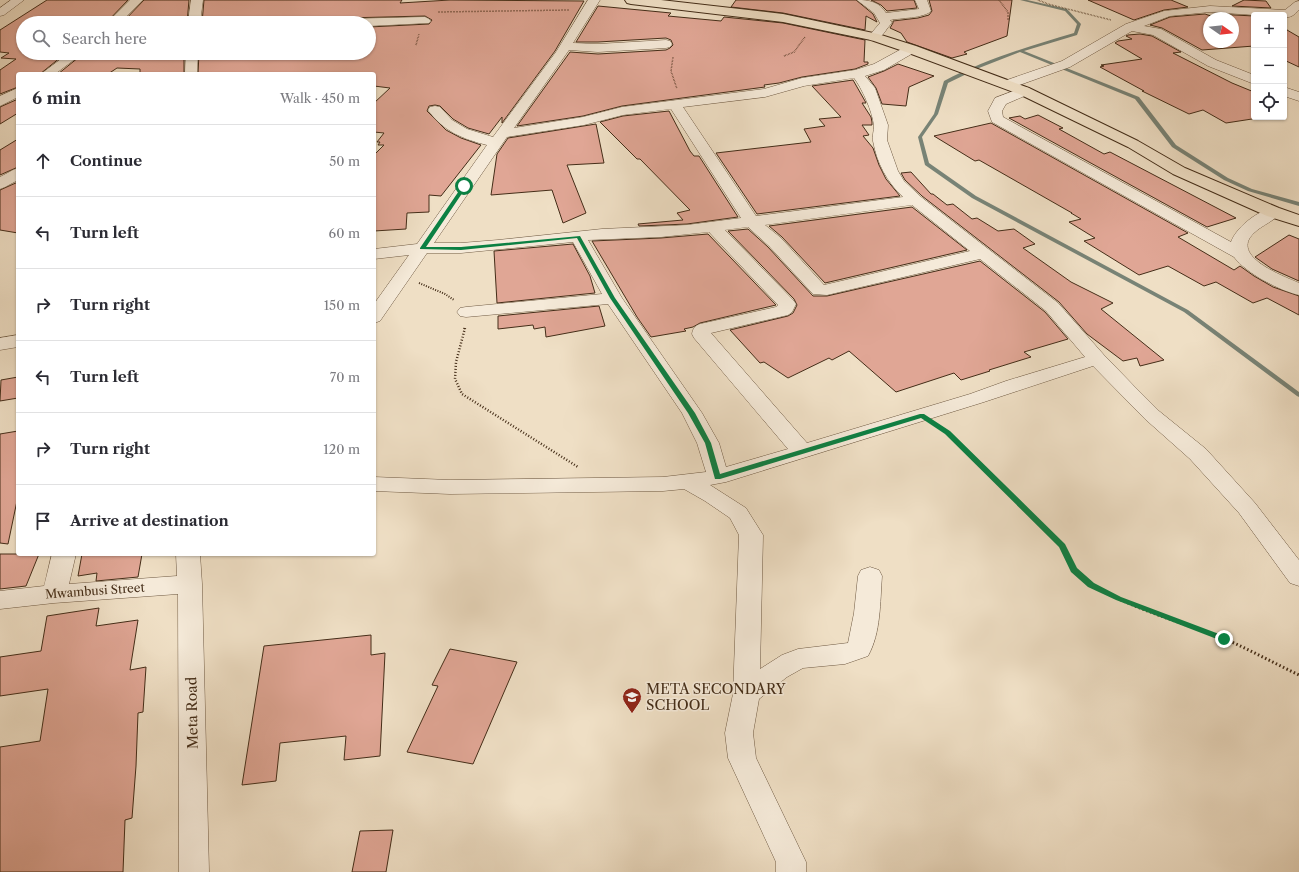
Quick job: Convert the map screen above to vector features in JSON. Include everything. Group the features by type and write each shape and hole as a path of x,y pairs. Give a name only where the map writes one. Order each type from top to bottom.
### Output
{"main road":[{"path":"631,0 757,14 819,25 874,38 911,49 1009,84 1132,144 1179,171 1273,212 1299,221"}],"street":[{"path":"0,13 18,0"},
{"path":"120,16 136,0"},
{"path":"195,16 197,0"},
{"path":"864,0 879,11 886,23 874,38"},
{"path":"883,17 922,12 924,11 924,8 921,0"},
{"path":"1227,0 1293,16"},
{"path":"1293,16 1299,4"},
{"path":"376,314 498,138 566,46 591,5"},
{"path":"1009,84 1066,64 1130,27 1168,13 1198,9 1293,16"},
{"path":"376,22 425,21"},
{"path":"1130,27 1157,32 1212,63 1251,79"},
{"path":"566,46 598,48 666,44"},
{"path":"435,110 442,120 466,135 498,138 584,121 622,111 680,105 765,93 802,82 857,74 879,67 911,49"},
{"path":"50,72 67,60"},
{"path":"191,72 192,60"},
{"path":"857,74 868,88 881,125 880,140 890,171 898,184 915,200 1052,307 1097,359 1152,415 1198,454 1247,508 1299,577"},
{"path":"1024,91 1000,100 995,111 997,119 1241,254 1248,263 1299,290"},
{"path":"1287,92 1299,97"},
{"path":"0,102 16,93"},
{"path":"680,105 751,221 775,242 798,265 815,286 822,291 947,260 983,253"},
{"path":"0,184 16,175"},
{"path":"376,254 422,248 461,248 612,233 661,232 713,227 915,200"},
{"path":"1241,254 1239,242 1244,234 1251,226 1273,212"},
{"path":"713,227 787,304 786,308 782,310 707,328 702,330 701,334 759,403 802,450"},
{"path":"578,237 612,298 692,413 708,443 718,477"},
{"path":"466,312 612,298"},
{"path":"0,344 16,341"},
{"path":"376,484 450,487 663,484 718,477 802,450 922,415 1097,359"},
{"path":"687,482 738,513 751,535 746,694 739,733 742,758 791,862 790,872"},
{"path":"54,594 64,556"},
{"name":"Meta Road","path":"188,556 190,584 194,872"},
{"path":"746,694 783,667 798,659 850,654 859,649 864,634 868,608 870,576"},
{"name":"Mwambusi Street","path":"0,600 54,594 190,584"}],"path":[{"path":"999,0 1008,12 1008,20"},
{"path":"1038,0 1048,4 1107,18 1130,27"},
{"path":"416,45 421,28 425,21 430,14 438,12 591,5"},
{"path":"784,56 794,52 804,38 819,25"},
{"path":"674,54 671,71 680,105"},
{"path":"401,278 425,285 445,294 462,306 468,314 456,362 455,379 462,394 503,422 582,469 600,485"},
{"path":"922,415 948,433 1062,546 1074,570 1091,585 1119,598 1224,639 1299,675"}],"building":[{"path":"47,0 128,0 113,16 22,16"},
{"path":"144,0 189,0 188,16 129,16"},
{"path":"204,0 402,0 400,3 450,0 584,1 555,51 502,123 502,117 489,134 468,128 453,119 440,106 429,106 427,111 446,130 461,138 481,145 441,196 429,195 429,212 407,213 406,229 376,231 376,153 384,145 378,145 380,142 377,142 384,133 376,132 376,101 390,88 376,86 376,72 198,72 199,60 376,60 376,27 429,24 432,20 425,16 376,17 376,16 203,16"},
{"path":"736,0 856,0 873,14 877,22 866,16 865,30 783,13 731,7"},
{"path":"871,0 914,0 917,8 887,11 881,5"},
{"path":"929,0 1012,0 1007,36 964,52 967,54 952,58 907,42 901,33 890,28 893,21 929,15 932,11"},
{"path":"1088,0 1171,0 1188,7 1164,10 1134,20"},
{"path":"1244,0 1266,1 1271,8 1232,6"},
{"path":"598,6 671,13 668,16 721,21 724,17 783,23 865,40 864,62 868,62 868,64 855,69 802,77 764,85 765,87 622,106 583,116 517,126 570,52 598,54 666,50 673,45 671,40 666,38 576,42"},
{"path":"1203,14 1203,48 1228,48 1202,50 1162,28 1150,25 1170,17"},
{"path":"1239,15 1251,16 1251,46 1239,47"},
{"path":"16,20 16,59 1,58 9,53 0,52 0,30"},
{"path":"1287,30 1299,37 1299,67 1287,61"},
{"path":"1140,34 1152,36 1181,52 1173,53 1232,83 1251,91 1251,119 1226,123 1203,110 1189,114 1142,91 1144,91 1100,67 1104,66 1101,65 1142,59 1115,43 1118,41 1132,39 1126,36"},
{"path":"16,59 57,60 42,72 16,72 16,88 0,94 0,70"},
{"path":"75,60 184,60 184,72 140,72 140,69 117,68 111,72 60,72"},
{"path":"898,64 934,76 909,87 906,106 882,104 876,88 868,77"},
{"path":"853,80 866,103 862,103 871,117 872,122 872,125 862,125 869,135 863,136 873,148 886,179 900,196 757,214 716,153 811,142 804,129 825,126 819,119 841,117 812,86"},
{"path":"16,100 16,114 0,124 0,107"},
{"path":"669,111 690,151 694,156 699,156 738,217 687,224 639,226 638,224 683,220 677,213 690,210 640,159 637,159 600,122 623,116"},
{"path":"1038,115 1063,128 1059,129 1104,154 1110,152 1236,218 1207,227 1009,118 1020,116 1025,119"},
{"path":"991,123 1188,233 1178,237 1234,270 1240,266 1273,287 1299,296 1299,315 1267,298 1253,303 1216,282 1204,286 1168,266 1139,275 1084,241 1095,238 1069,222 1081,219 979,160 975,161 934,136"},
{"path":"596,124 604,163 567,165 586,213 563,223 552,190 491,195 497,154 508,138"},
{"path":"16,140 16,168 0,175 0,150"},
{"path":"911,172 931,194 947,205 953,204 972,219 977,218 998,231 1014,229 1035,244 1023,248 1071,282 1113,303 1101,309 1164,360 1140,366 1137,358 1123,361 1087,334 1059,302 922,196 905,180 901,173"},
{"path":"16,183 16,233 0,230 0,190"},
{"path":"912,207 967,250 825,283 782,237 769,226"},
{"path":"748,229 768,247 813,296 827,296 980,261 1045,312 1068,339 1024,352 1031,357 961,380 954,373 896,392 849,351 832,360 829,358 788,378 764,362 760,363 730,330 788,316 793,313 797,305 794,299 728,231"},
{"path":"708,234 776,305 700,323 693,327 684,329 686,331 651,337 637,317 592,241"},
{"path":"1289,235 1299,239 1299,281 1272,269 1255,257"},
{"path":"573,244 590,276 595,293 497,303 494,251"},
{"path":"599,306 605,326 546,337 545,327 534,329 533,325 498,329 498,316"},
{"path":"16,377 16,398 0,401 1,380"},
{"path":"16,431 16,506 8,544 0,543 0,434"},
{"path":"0,554 38,556 26,586 0,589"},
{"path":"82,556 142,556 138,577 96,581 97,573 78,576"},
{"path":"99,608 96,626 138,620 130,670 146,667 143,712 138,713 132,818 125,820 123,872 0,872 0,747 40,741 48,689 0,696 0,657 41,651 47,616"},
{"path":"371,635 371,655 385,653 380,756 344,760 346,736 280,743 276,781 242,785 264,646"},
{"path":"450,649 517,662 473,764 407,752 438,686 432,685"},
{"path":"393,830 386,872 352,872 360,831"}],"waterway":[{"path":"1020,51 1076,34 1079,24 1066,10 1022,0"},
{"path":"1020,51 1137,98 1174,146 1226,179 1250,190 1299,204"},
{"path":"1020,51 993,60 946,82 936,114 920,137 927,164 974,197 1186,311 1299,395"}],"place":[{"name":"META SECONDARY SCHOOL","path":"632,714"}],"route":[{"path":"464,186 444,218 422,248 461,248 578,237 612,298 671,385 692,413 708,443 718,477 802,450 922,415 948,433 1004,487 1062,546 1074,570 1091,585 1119,598 1224,639"}]}
